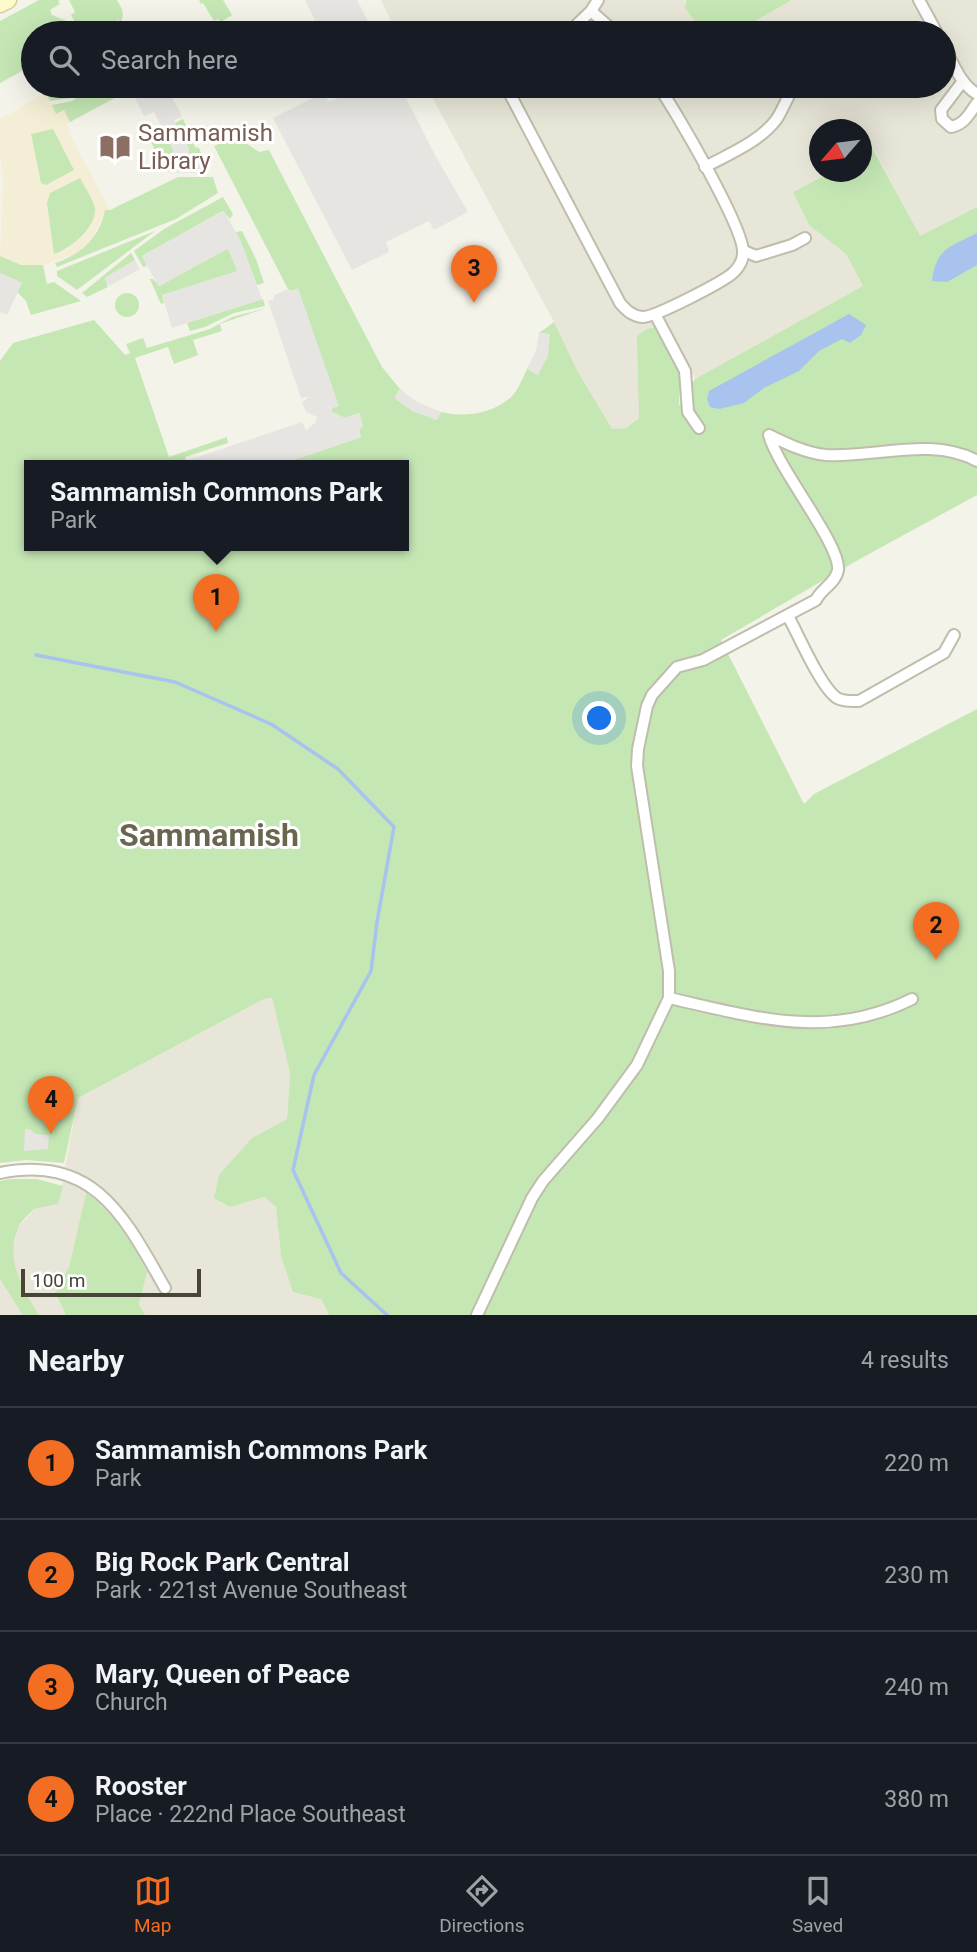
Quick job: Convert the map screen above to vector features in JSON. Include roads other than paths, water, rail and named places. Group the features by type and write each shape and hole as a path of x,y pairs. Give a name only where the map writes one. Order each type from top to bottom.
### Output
{"main road":[{"path":"0,4 8,0"}],"street":[{"path":"581,21 598,0"},
{"path":"919,0 930,21"},
{"path":"591,11 602,21"},
{"path":"956,68 963,81 977,94"},
{"path":"956,90 963,81"},
{"path":"512,98 620,303 627,311 642,317 655,314 729,276 743,255 739,233 666,98"},
{"path":"705,167 765,131 776,119 787,98"},
{"path":"950,98 941,110 942,119 951,127 965,121 977,103"},
{"path":"743,255 756,256 805,238"},
{"path":"655,314 685,372 688,412 699,428"},
{"path":"477,1315 532,1198 564,1154 582,1137 620,1089 649,1042 669,998 669,971 637,766 647,706 652,695 677,667 702,660 816,600 837,575 838,567 833,548 784,469 769,435 797,448 823,455 945,450 977,461"},
{"path":"788,615 828,690 843,700 859,701 922,668 944,653 954,635"},
{"path":"669,998 794,1023 847,1021 889,1010 912,999"},
{"path":"0,1173 32,1169 52,1172 76,1179 102,1195 117,1210 141,1245 165,1288"}],"water":[{"path":"977,233 977,265 947,282 932,281 941,255"},
{"path":"849,314 866,325 861,335 850,343 842,339 819,351 799,371 764,388 744,403 719,409 710,407 707,399 709,391"}],"waterway":[{"path":"36,655 175,682 271,724 338,769 394,827 371,971 314,1075 293,1170 341,1273 387,1315"}],"place":[{"name":"Sammamish Library","path":"115,147"},
{"name":"Mary, Queen of Peace","path":"474,303"},
{"name":"Sammamish Commons Park","path":"216,632"},
{"name":"Big Rock Park Central","path":"936,960"},
{"name":"Rooster","path":"51,1134"}],"district":[{"name":"Sammamish","path":"209,835"}]}
